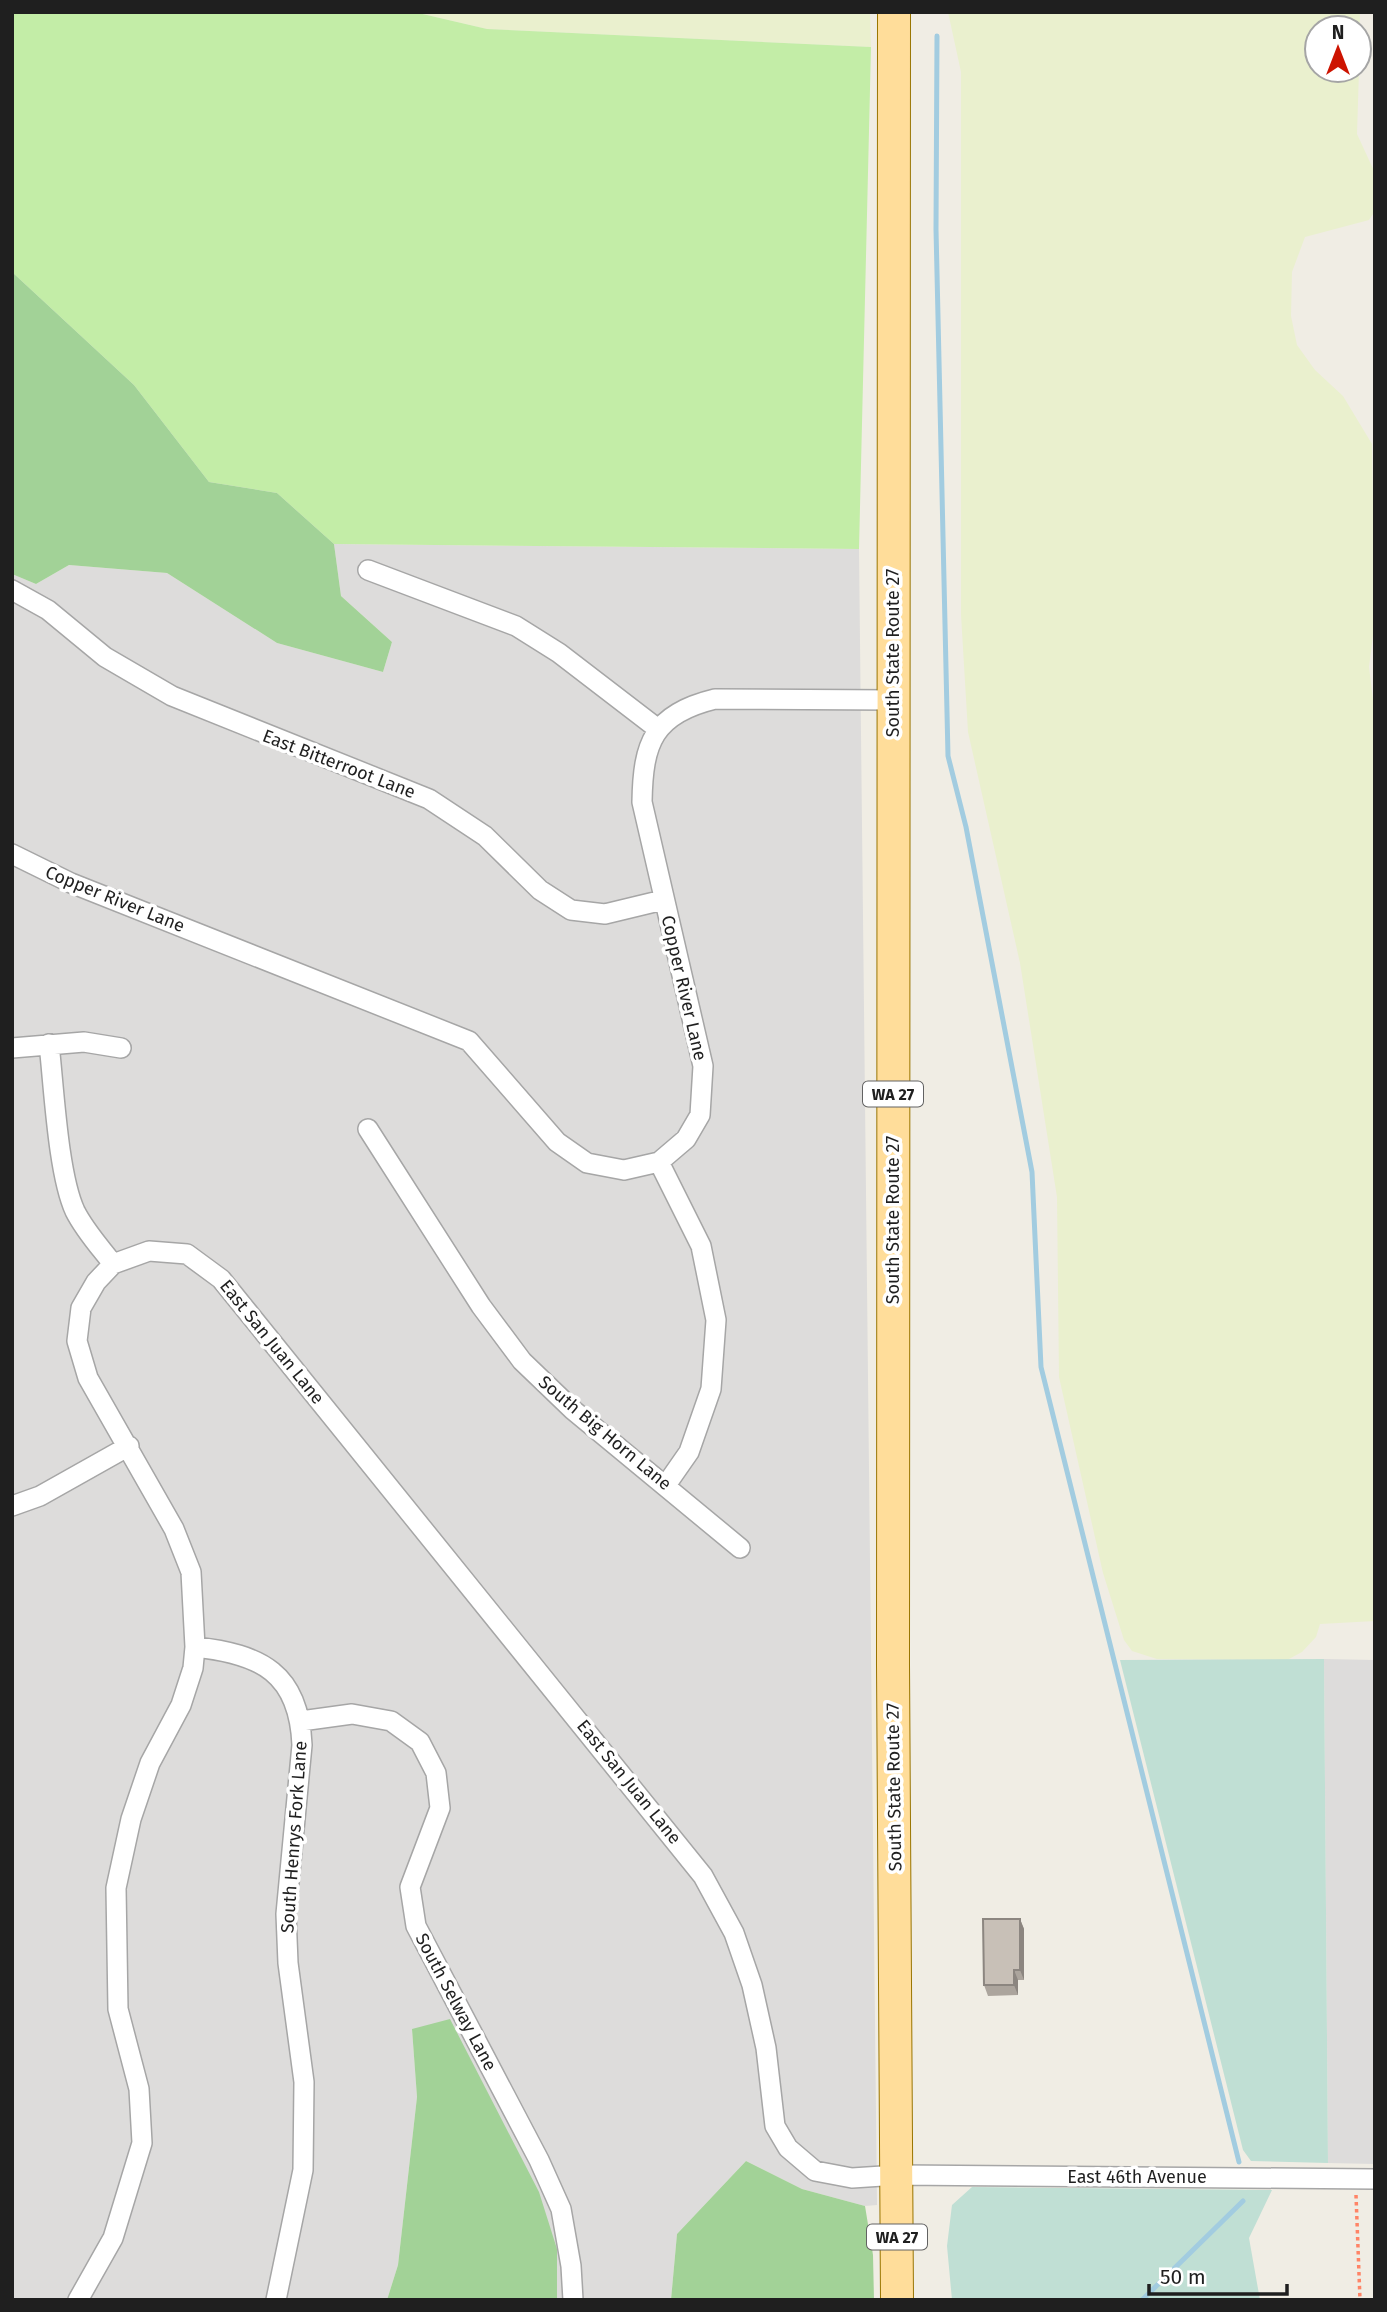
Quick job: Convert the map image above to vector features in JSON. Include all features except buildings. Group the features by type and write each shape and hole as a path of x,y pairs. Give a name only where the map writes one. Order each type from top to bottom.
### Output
{"main road":[{"name":"South State Route 27","path":"894,12 893,1679 898,2175"},
{"name":"WA 27","path":"897,2300 898,2175"}],"street":[{"path":"368,570 516,626 559,653 657,729 690,705 715,699 893,700"},
{"name":"East Bitterroot Lane","path":"12,590 48,610 105,657 172,696 429,799 485,836 540,890 571,910 605,914 663,900"},
{"name":"Copper River Lane","path":"12,854 71,883 469,1041 557,1143 587,1163 624,1170 659,1162 686,1139 699,1115 703,1066 642,802 643,761 657,729"},
{"path":"12,1048 84,1042 121,1048"},
{"path":"49,1044 66,1177 74,1209 86,1231 113,1264 96,1282 81,1308 77,1341 88,1378 174,1529 191,1572 195,1647 193,1668 181,1705 150,1763 135,1808 116,1888 118,2009 139,2090 142,2143 113,2238 78,2300"},
{"name":"South Big Horn Lane","path":"368,1129 481,1306 522,1361 573,1410 740,1548"},
{"path":"659,1162 701,1246 716,1320 711,1389 689,1452 666,1485"},
{"name":"East San Juan Lane","path":"113,1264 149,1251 187,1254 221,1279 703,1876 734,1933 752,1984 766,2048 775,2126 788,2148 815,2171 852,2178 898,2175"},
{"path":"12,1506 40,1496 129,1446"},
{"name":"South Henrys Fork Lane","path":"195,1647 234,1651 265,1665 289,1688 301,1721 302,1745 286,1914 288,1963 304,2082 303,2170 276,2300"},
{"name":"South Selway Lane","path":"301,1721 352,1714 391,1721 420,1742 436,1773 440,1808 410,1887 415,1926 539,2160 561,2209 572,2266 573,2300"},
{"name":"East 46th Avenue","path":"898,2175 1365,2179"}],"path":[{"path":"1360,2300 1365,2179"}],"shaded area":[{"path":"334,544 859,549 877,2205 865,2206 802,2189 746,2161 677,2234 671,2300 557,2300 557,2249 412,2029 417,2097 398,2265 387,2300 12,2300 12,574 36,584 69,565 167,573 277,643 383,672 392,642 341,596"},
{"path":"1324,1659 1375,1660 1375,2164 1328,2163"},
{"path":"1324,1659 1328,2163 1251,2161 1243,2150 1120,1660"},
{"path":"972,2187 1272,2190 1249,2238 1260,2300 952,2300 947,2246 952,2205"}],"green space":[{"path":"12,12 414,12 487,29 871,47 859,549 334,544 277,493 209,482 134,385 12,272"},
{"path":"414,12 870,12 871,47 487,29"},
{"path":"948,12 1360,12 1303,14 1303,84 1359,84 1357,134 1375,173 1375,211 1369,220 1305,237 1292,272 1291,316 1297,345 1315,370 1343,396 1372,444 1375,620 1369,667 1375,716 1375,1621 1320,1624 1316,1637 1302,1652 1287,1660 1157,1659 1132,1651 1124,1640 1103,1573 1059,1377 1057,1197 1020,963 968,732 961,615 961,72"},
{"path":"12,272 134,385 209,482 277,493 334,544 341,596 392,642 383,672 277,643 167,573 69,565 36,584 12,574"},
{"path":"450,2019 539,2192 557,2249 557,2300 387,2300 398,2265 417,2097 412,2029"},
{"path":"746,2161 802,2189 865,2206 873,2255 874,2300 671,2300 677,2234"}],"waterway":[{"path":"937,36 936,229 948,756 966,827 1032,1172 1041,1367 1239,2162"},
{"path":"1142,2300 1243,2201"}]}
